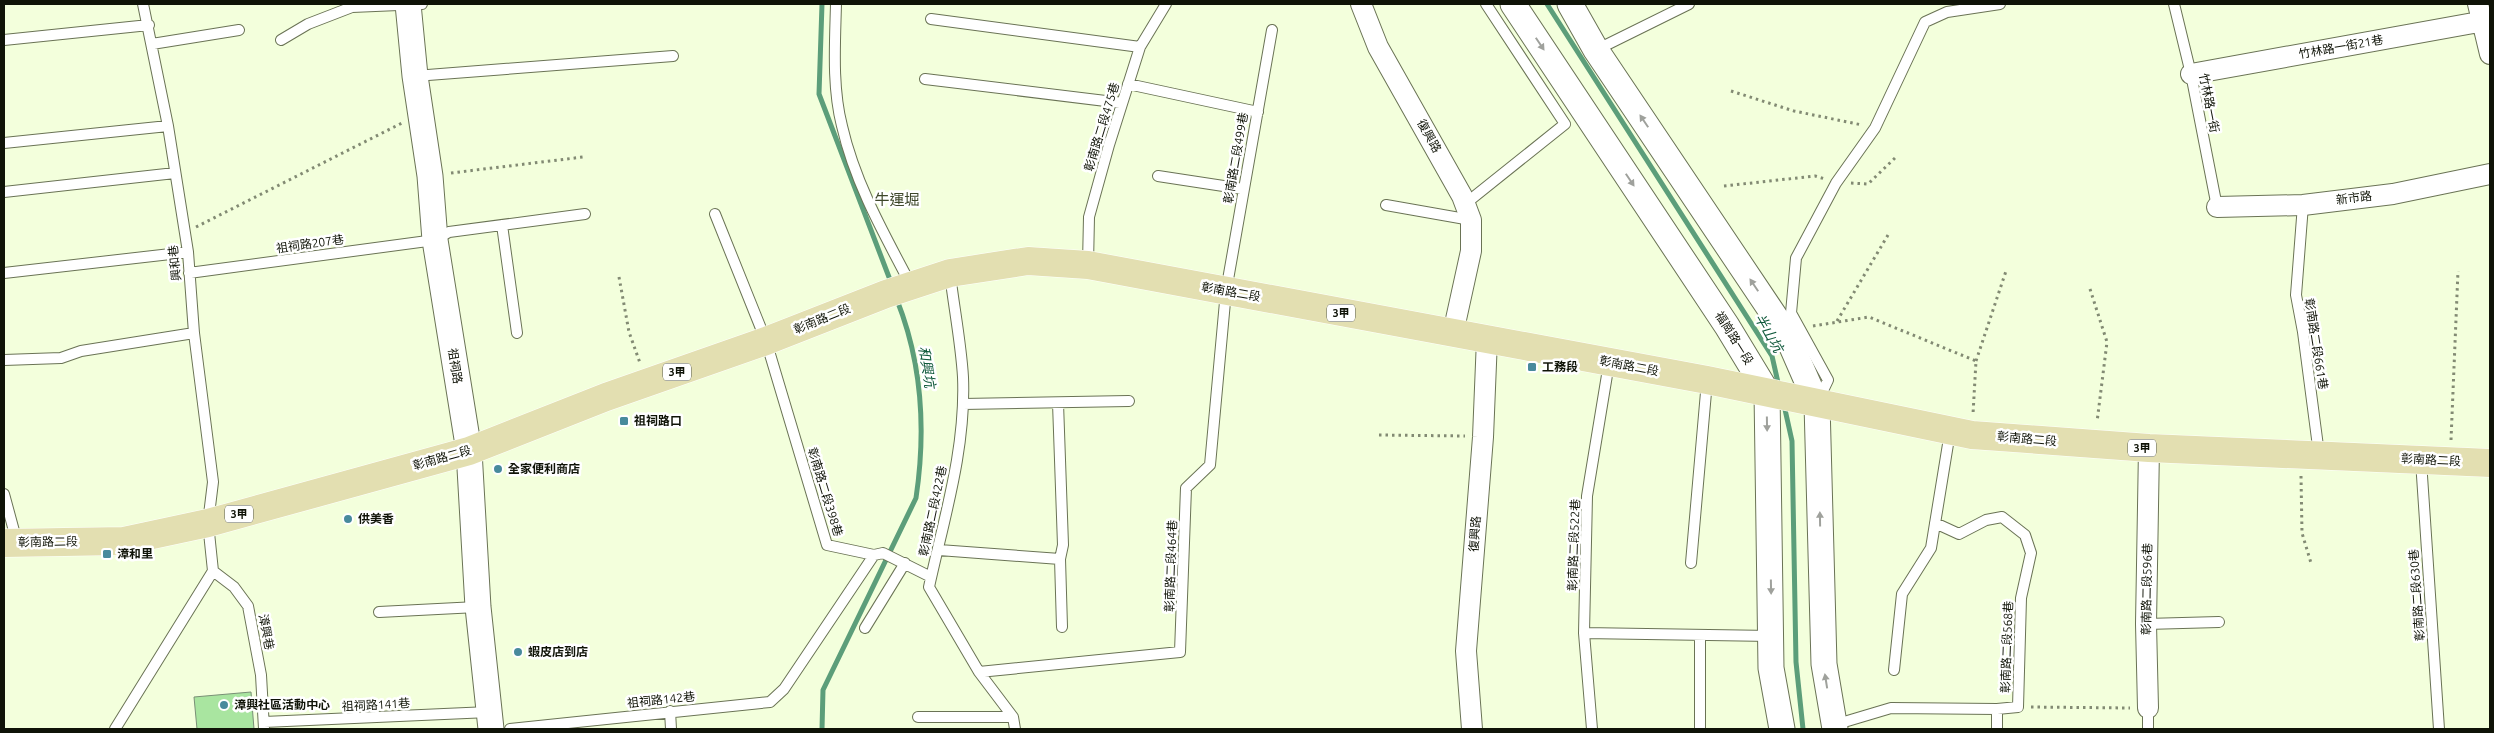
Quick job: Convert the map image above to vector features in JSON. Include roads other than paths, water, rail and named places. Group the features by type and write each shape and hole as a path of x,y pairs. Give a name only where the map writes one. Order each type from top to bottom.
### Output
{"main road":[{"name":"彰南路二段","path":"10,543 124,541 208,523 469,451 648,382 766,341 900,289 950,273 1028,261 1088,265 1707,380 1961,433 2094,445 2490,463"}],"street":[{"name":"祖祠路","path":"413,4 415,76 430,176 435,240 469,451 478,607 490,721"},
{"name":"復興路","path":"1361,4 1378,46 1468,212 1471,251 1453,333"},
{"name":"福崗路一段","path":"1513,4 1727,326 1790,398 1771,636 1771,668 1782,729"},
{"name":"福崗路一段","path":"1570,4 1596,50 1786,333 1790,398 1824,664 1834,727"},
{"name":"竹林路一街21巷","path":"2191,74 2484,15"},
{"path":"2484,15 2490,54"},
{"name":"新市路","path":"2217,207 2303,205 2393,194 2490,174"},
{"name":"復興路","path":"1472,729 1466,651 1483,437 1487,339"},
{"name":"彰南路二段596巷","path":"2148,708 2146,624 2149,448"}],"lane":[{"name":"興和巷","path":"143,4 149,25 168,126 188,252 194,334 212,482 208,523"},
{"path":"281,40 308,24 352,7 413,4"},
{"path":"836,4 834,59 842,126 866,199 900,289"},
{"name":"彰南路二段475巷","path":"1088,265 1089,217 1122,103 1140,47 1166,4"},
{"path":"1386,205 1468,212 1565,124 1486,4"},
{"path":"1596,50 1689,4"},
{"path":"1790,398 1828,380 1791,314 1796,258 1836,183 1875,128 1925,22 1947,12 2000,4"},
{"name":"竹林路一街","path":"2174,4 2191,74 2217,207"},
{"path":"931,20 1140,47"},
{"path":"4,40 149,25"},
{"path":"152,44 239,30"},
{"name":"彰南路二段499巷","path":"1226,291 1272,30"},
{"path":"415,76 673,56"},
{"path":"925,79 1122,103"},
{"path":"1128,84 1258,112"},
{"path":"4,143 168,126"},
{"path":"4,192 175,173"},
{"path":"1158,176 1243,189"},
{"name":"彰南路二段661巷","path":"2303,205 2296,295 2304,341 2310,456"},
{"name":"祖祠路207巷","path":"189,273 435,240 449,232 586,214"},
{"path":"715,214 766,341"},
{"path":"502,226 517,333"},
{"path":"4,273 188,252"},
{"name":"彰南路二段422巷","path":"950,273 963,375 962,404 953,486 929,587 979,672 1013,716 1016,729"},
{"name":"彰南路二段464巷","path":"979,672 1180,652 1186,488 1210,465 1226,291"},
{"path":"4,360 61,358 81,351 194,334"},
{"name":"彰南路二段398巷","path":"766,341 827,546 879,554 905,563 932,577"},
{"name":"彰南路二段522巷","path":"1592,729 1584,632 1587,496 1609,362"},
{"path":"1691,563 1707,380"},
{"path":"962,404 1129,401"},
{"path":"1058,402 1063,545 1060,559 1062,627"},
{"path":"1894,670 1902,594 1931,548 1935,523 1961,433"},
{"name":"彰南路二段630巷","path":"2420,460 2439,729"},
{"path":"4,494 10,543"},
{"name":"彰南路二段568巷","path":"1834,727 1891,708 1996,709 2018,707 2021,598 2031,553 2025,534 2002,517 1986,520 1959,534 1935,523"},
{"path":"115,729 214,571 208,523"},
{"path":"939,550 1060,559"},
{"name":"祖祠路142巷","path":"510,729 770,702 784,689 879,554"},
{"path":"866,628 905,563"},
{"name":"漳興巷","path":"214,571 234,587 248,606 261,675 264,726"},
{"path":"379,612 478,607"},
{"path":"2146,624 2219,622"},
{"path":"1584,632 1771,636"},
{"path":"1700,635 1700,729"},
{"name":"彰南路二段596巷","path":"2148,708 2148,729"},
{"path":"1996,709 1997,729"},
{"path":"670,711 671,729"},
{"path":"918,717 1013,716"},
{"name":"祖祠路141巷","path":"264,726 490,721"}],"waterway":[{"name":"和興坑","path":"822,4 819,94 892,285"},
{"name":"半山坑","path":"1547,4 1772,356 1779,387"},
{"name":"和興坑","path":"822,729 823,690 916,498 921,448 920,398 912,348 897,300"},
{"name":"半山坑","path":"1784,405 1792,441 1796,662 1803,729"}],"place":[{"name":"工務段","path":"1532,367"},
{"name":"祖祠路口","path":"624,421"},
{"name":"全家便利商店","path":"498,469"},
{"name":"供美香","path":"348,519"},
{"name":"漳和里","path":"107,554"},
{"name":"蝦皮店到店","path":"518,652"},
{"name":"漳興社區活動中心","path":"224,705"}],"district":[{"name":"牛運堀","path":"897,200"}]}
